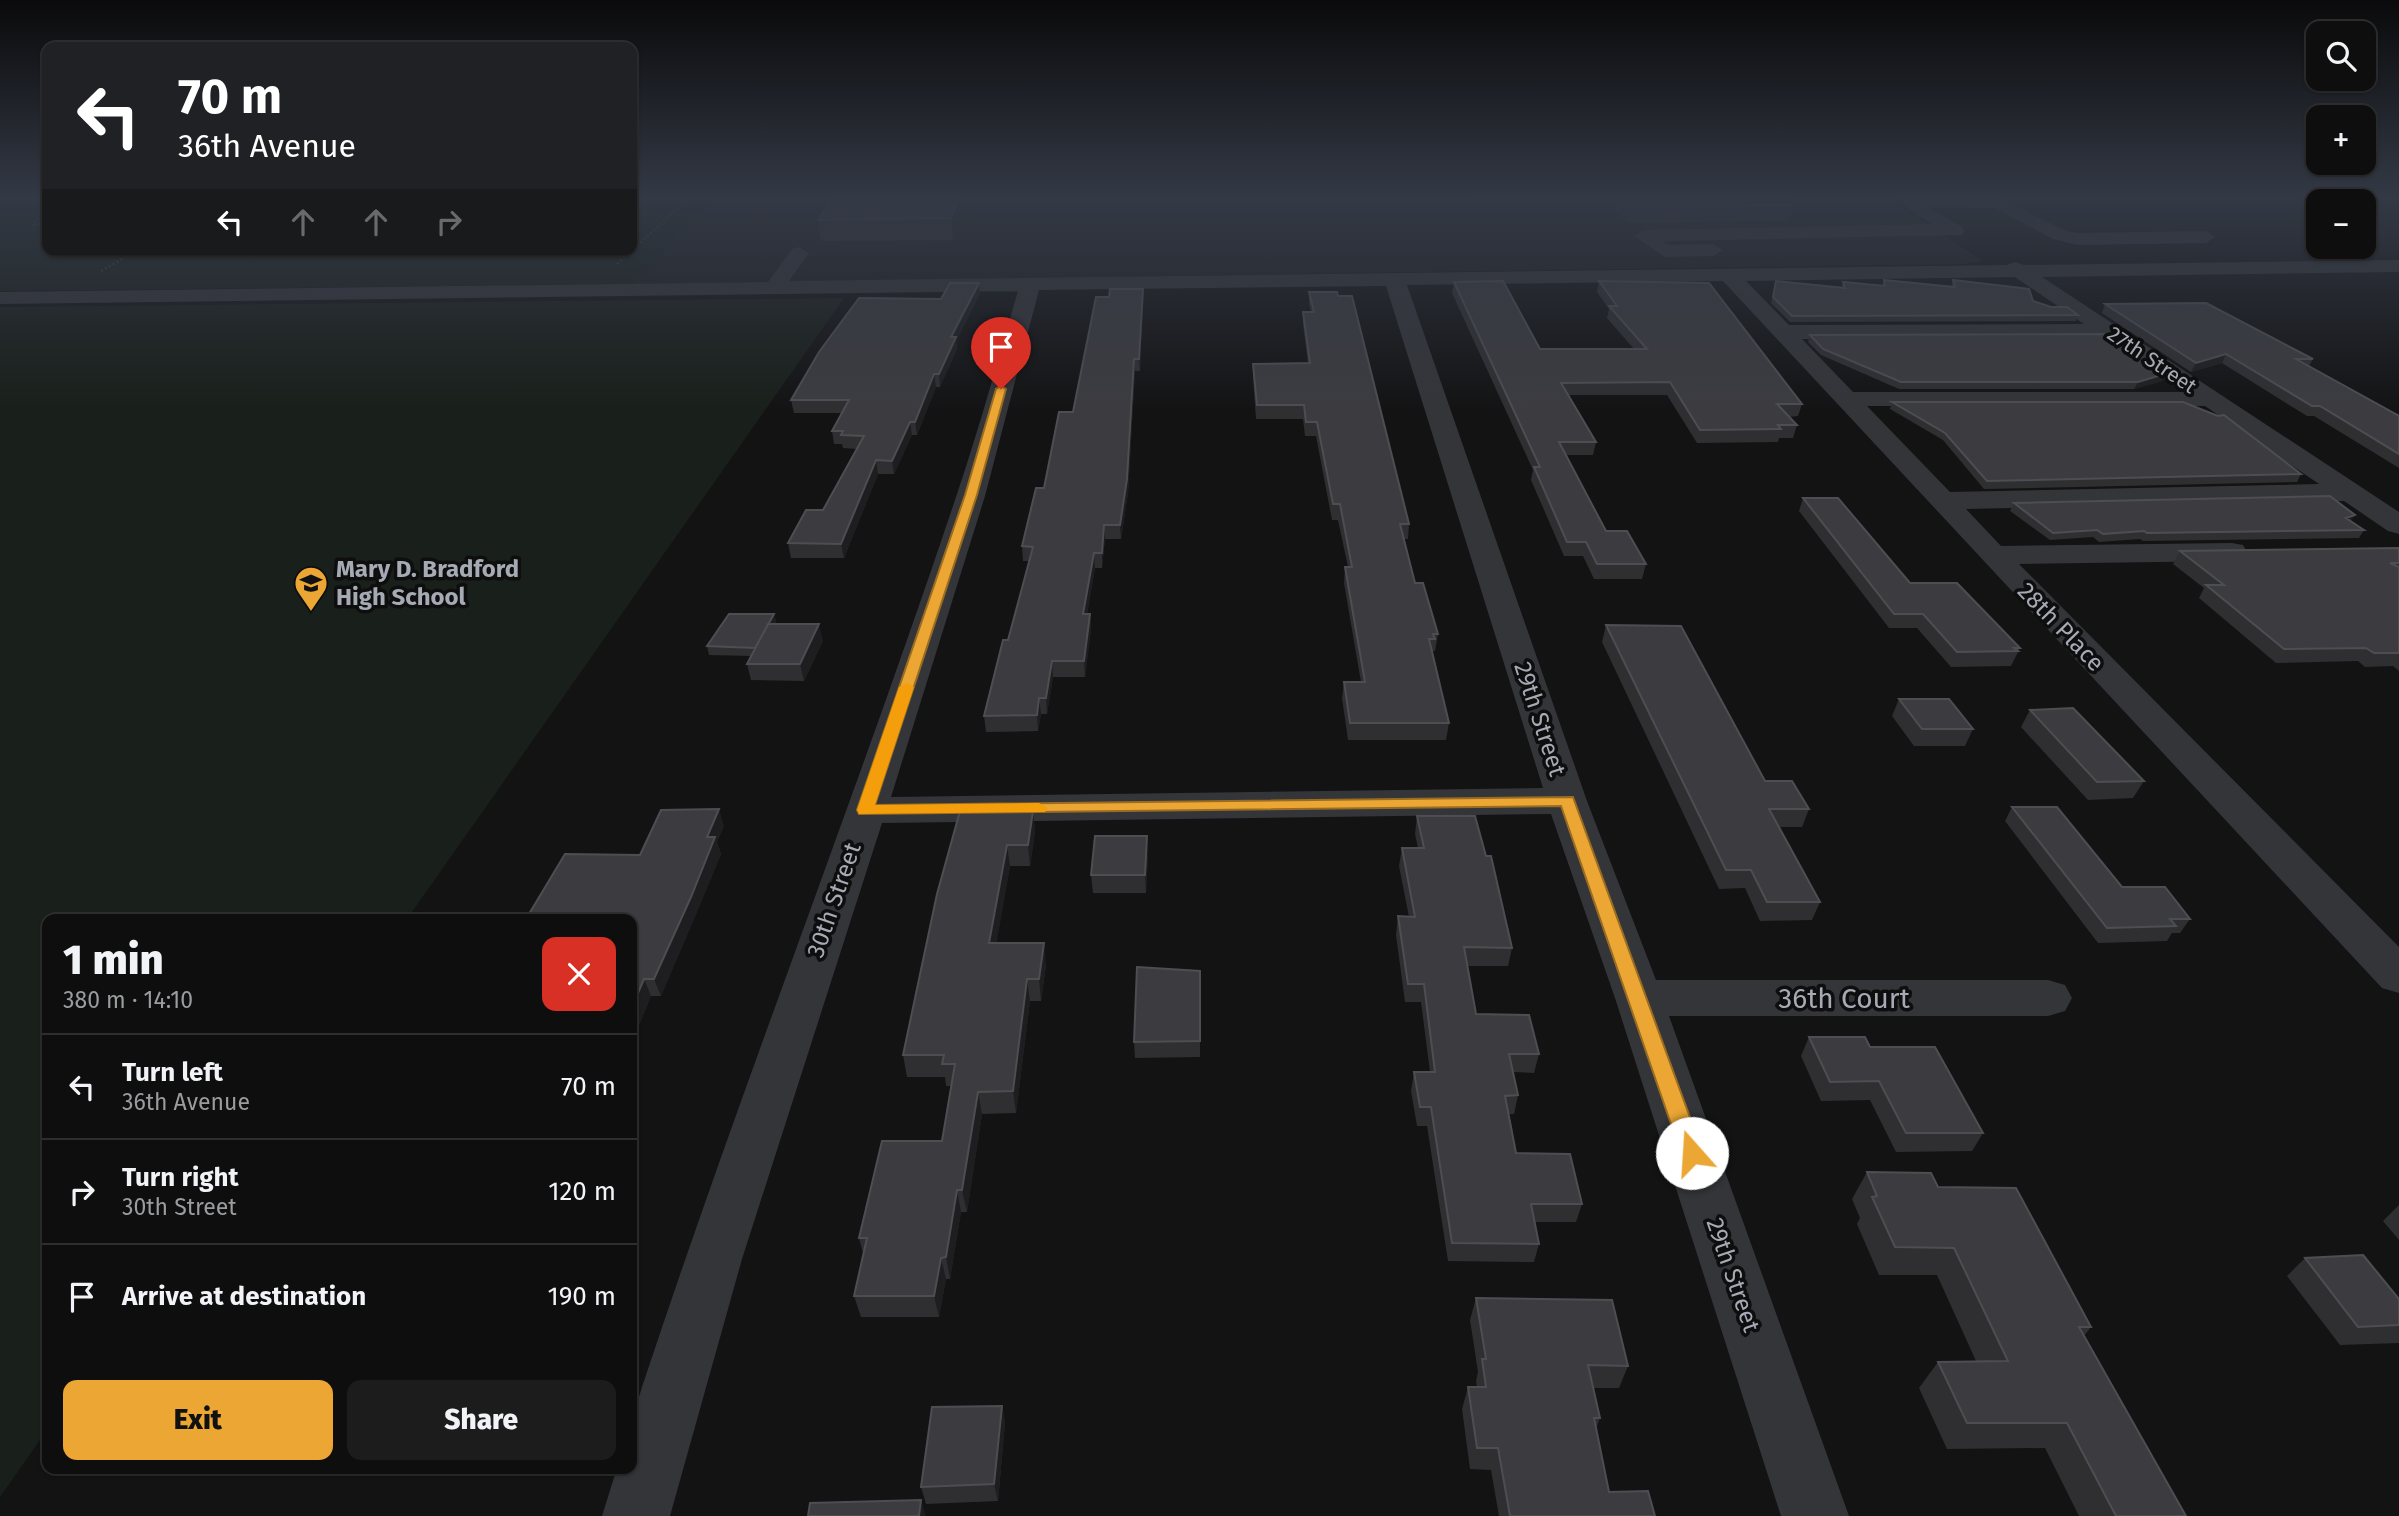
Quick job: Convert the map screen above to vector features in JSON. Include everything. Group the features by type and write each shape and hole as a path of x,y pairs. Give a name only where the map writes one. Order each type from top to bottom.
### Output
{"street":[{"path":"775,287 787,270"},
{"name":"27th Street","path":"2018,270 2350,492 2394,541"},
{"path":"0,298 2042,270"},
{"name":"28th Place","path":"1728,274 1993,555 2399,976"},
{"name":"29th Street","path":"1394,278 1567,801 1639,998 1815,1516"},
{"name":"30th Street","path":"636,1516 656,1441 784,1046 971,495 1031,283"},
{"path":"1783,332 2110,331"},
{"path":"1846,399 2211,400"},
{"path":"1942,501 2350,492"},
{"path":"1993,555 2259,551"},
{"path":"865,810 1567,801"},
{"name":"36th Court","path":"1639,998 2048,998"}],"path":[{"path":"103,270 99,272 113,272"}],"shaded area":[{"path":"0,270 646,270 632,284 0,291"},
{"path":"646,270 1581,270 632,284"},
{"name":"Mary D. Bradford High School","path":"844,298 411,914 42,914 42,1437 0,1497 0,307"}],"building":[{"path":"1884,280 1955,287 1953,280 2029,289 2033,301 2051,307 2067,307 2078,315 1792,316 1773,297 1776,281 1845,288 1843,282 1885,286"},
{"path":"1503,281 1540,349 1647,349 1609,306 1617,306 1599,281 1709,283 1802,404 1777,404 1797,425 1778,425 1781,429 1700,430 1670,382 1561,383 1596,442 1559,442 1606,531 1627,531 1646,564 1597,564 1586,542 1567,542 1534,467 1540,467 1454,282"},
{"path":"950,283 979,283 951,337 956,337 939,374 934,374 915,422 910,422 892,461 876,460 841,544 788,543 806,510 823,510 864,436 841,435 843,431 832,431 849,400 791,400 819,352 859,298 941,299"},
{"path":"1110,289 1143,289 1139,359 1134,359 1127,479 1120,525 1104,525 1102,553 1094,553 1083,614 1090,614 1084,661 1052,661 1046,698 1039,698 1037,715 984,716 1003,640 1008,640 1033,547 1022,546 1036,488 1044,488 1059,412 1073,412 1096,297 1109,297"},
{"path":"1309,292 1337,292 1338,296 1352,296 1409,524 1400,524 1415,583 1423,583 1438,634 1433,634 1435,639 1429,639 1449,723 1350,723 1344,682 1365,682 1345,567 1352,567 1340,504 1333,504 1317,422 1306,422 1304,405 1257,405 1253,364 1310,363 1303,312 1314,312"},
{"path":"2206,303 2313,359 2296,359 2399,416 2399,454 2226,354 2196,363 2105,304"},
{"path":"2106,334 2165,374 2138,382 1901,382 1823,349 1810,335"},
{"path":"1892,402 2183,402 2218,416 2224,415 2301,474 1987,481 1945,433"},
{"path":"2330,496 2355,515 2346,518 2364,530 2144,531 2103,534 2097,530 2053,533 2014,503"},
{"path":"1803,498 1838,498 1910,583 1957,583 2020,648 2014,648 2018,651 1957,652 1923,614 1894,614"},
{"path":"2399,548 2399,563 2390,563 2399,567 2399,653 2374,653 2366,648 2284,649 2206,585 2224,585 2180,551"},
{"path":"729,614 774,614 755,648 707,646"},
{"path":"768,624 819,624 800,664 747,664"},
{"path":"1606,625 1681,626 1765,781 1792,781 1809,809 1769,809 1820,902 1767,902 1751,870 1726,870"},
{"path":"1899,699 1949,699 1973,729 1922,729"},
{"path":"2073,708 2144,781 2097,782 2030,710"},
{"path":"2012,807 2057,807 2122,887 2165,887 2190,919 2170,919 2176,926 2107,928"},
{"path":"719,809 707,837 715,837 691,897 654,979 644,979 637,995 637,914 529,914 565,854 640,855 661,810"},
{"path":"960,811 1033,811 1028,845 1007,845 989,943 1044,943 1039,979 1027,979 1013,1091 978,1092 962,1190 957,1190 946,1257 941,1258 934,1296 854,1296 867,1238 859,1238 882,1141 942,1141 955,1064 942,1064 944,1055 903,1055 937,894"},
{"path":"1417,816 1475,816 1486,856 1491,856 1512,948 1464,947 1476,1014 1529,1015 1539,1054 1509,1054 1518,1095 1505,1096 1516,1153 1570,1154 1582,1204 1531,1204 1539,1244 1452,1243 1431,1107 1420,1107 1414,1072 1435,1072 1424,984 1408,984 1398,916 1415,917 1402,848 1424,848"},
{"path":"1095,836 1147,836 1145,875 1091,875"},
{"path":"1137,967 1200,971 1200,1041 1134,1042"},
{"path":"1809,1037 1865,1037 1870,1047 1935,1047 1983,1133 1906,1133 1879,1081 1830,1082"},
{"path":"1867,1172 1931,1173 1938,1187 2016,1188 2091,1327 2079,1327 2186,1516 2116,1516 2067,1423 1967,1423 1938,1362 2008,1361 1954,1248 1895,1247 1872,1197 1877,1196"},
{"path":"2363,1255 2399,1299 2399,1325 2358,1327 2305,1258"},
{"path":"1476,1298 1612,1300 1628,1366 1588,1365 1600,1418 1594,1418 1609,1492 1648,1491 1655,1516 1510,1516 1498,1448 1477,1448 1468,1387 1486,1387 1482,1359 1486,1359"},
{"path":"1002,1406 994,1484 921,1487 932,1407"},
{"path":"921,1500 919,1516 808,1516 810,1503"}],"slow traffic":[{"path":"907,687 865,810 1039,808"}],"place":[{"name":"Mary D. Bradford High School","path":"311,613"}],"route":[{"path":"1001,389 971,495 865,810 1567,801 1692,1153"}]}
